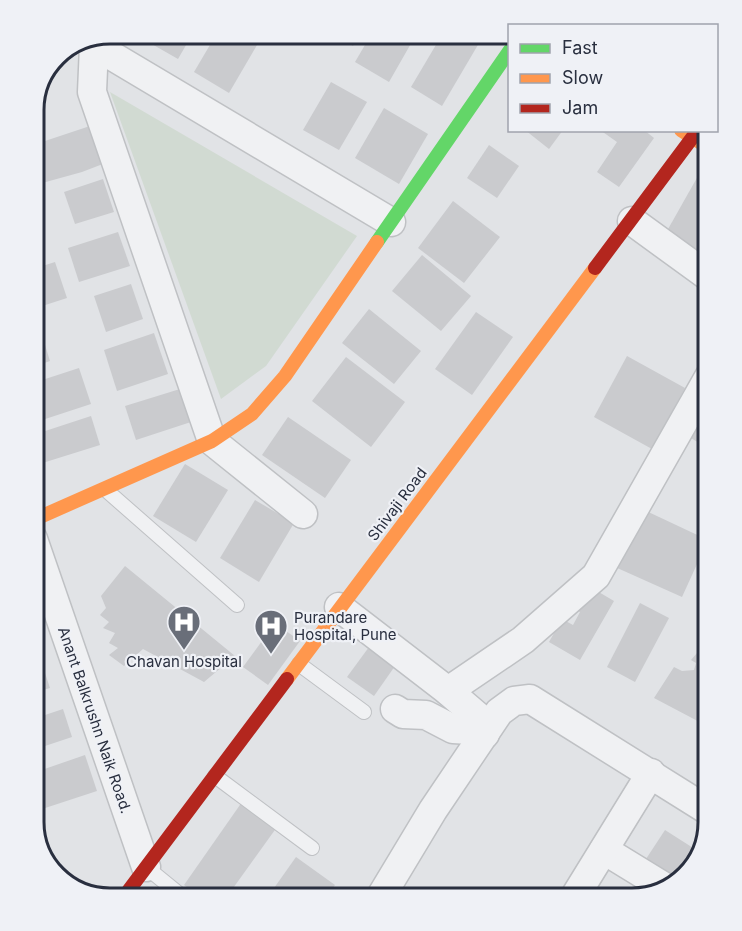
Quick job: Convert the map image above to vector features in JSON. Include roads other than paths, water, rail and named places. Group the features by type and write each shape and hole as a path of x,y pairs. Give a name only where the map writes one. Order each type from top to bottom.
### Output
{"main road":[{"path":"44,515 212,441 252,414 285,376 508,53"},
{"name":"Shivaji Road","path":"130,888 696,134"}],"street":[{"path":"91,46 92,92 212,441 303,514"},
{"path":"94,46 392,222"},
{"path":"632,220 698,269"},
{"path":"448,692 522,640 596,576 698,396"},
{"name":"Anant Balkrushn Naik Road.","path":"44,571 146,867"},
{"path":"339,607 448,692 487,730"},
{"path":"387,888 433,810 499,712 514,701 530,699 698,804"},
{"path":"395,709 403,714 426,715 453,729 487,730"},
{"path":"580,888 651,773"},
{"path":"604,850 657,883"}],"lane":[{"path":"104,489 237,605"},
{"path":"299,664 364,712"},
{"path":"215,776 312,848"},
{"path":"146,867 172,888"}],"place":[{"name":"Chavan Hospital","path":"184,651"},
{"name":"Purandare Hospital, Pune","path":"271,655"}]}
